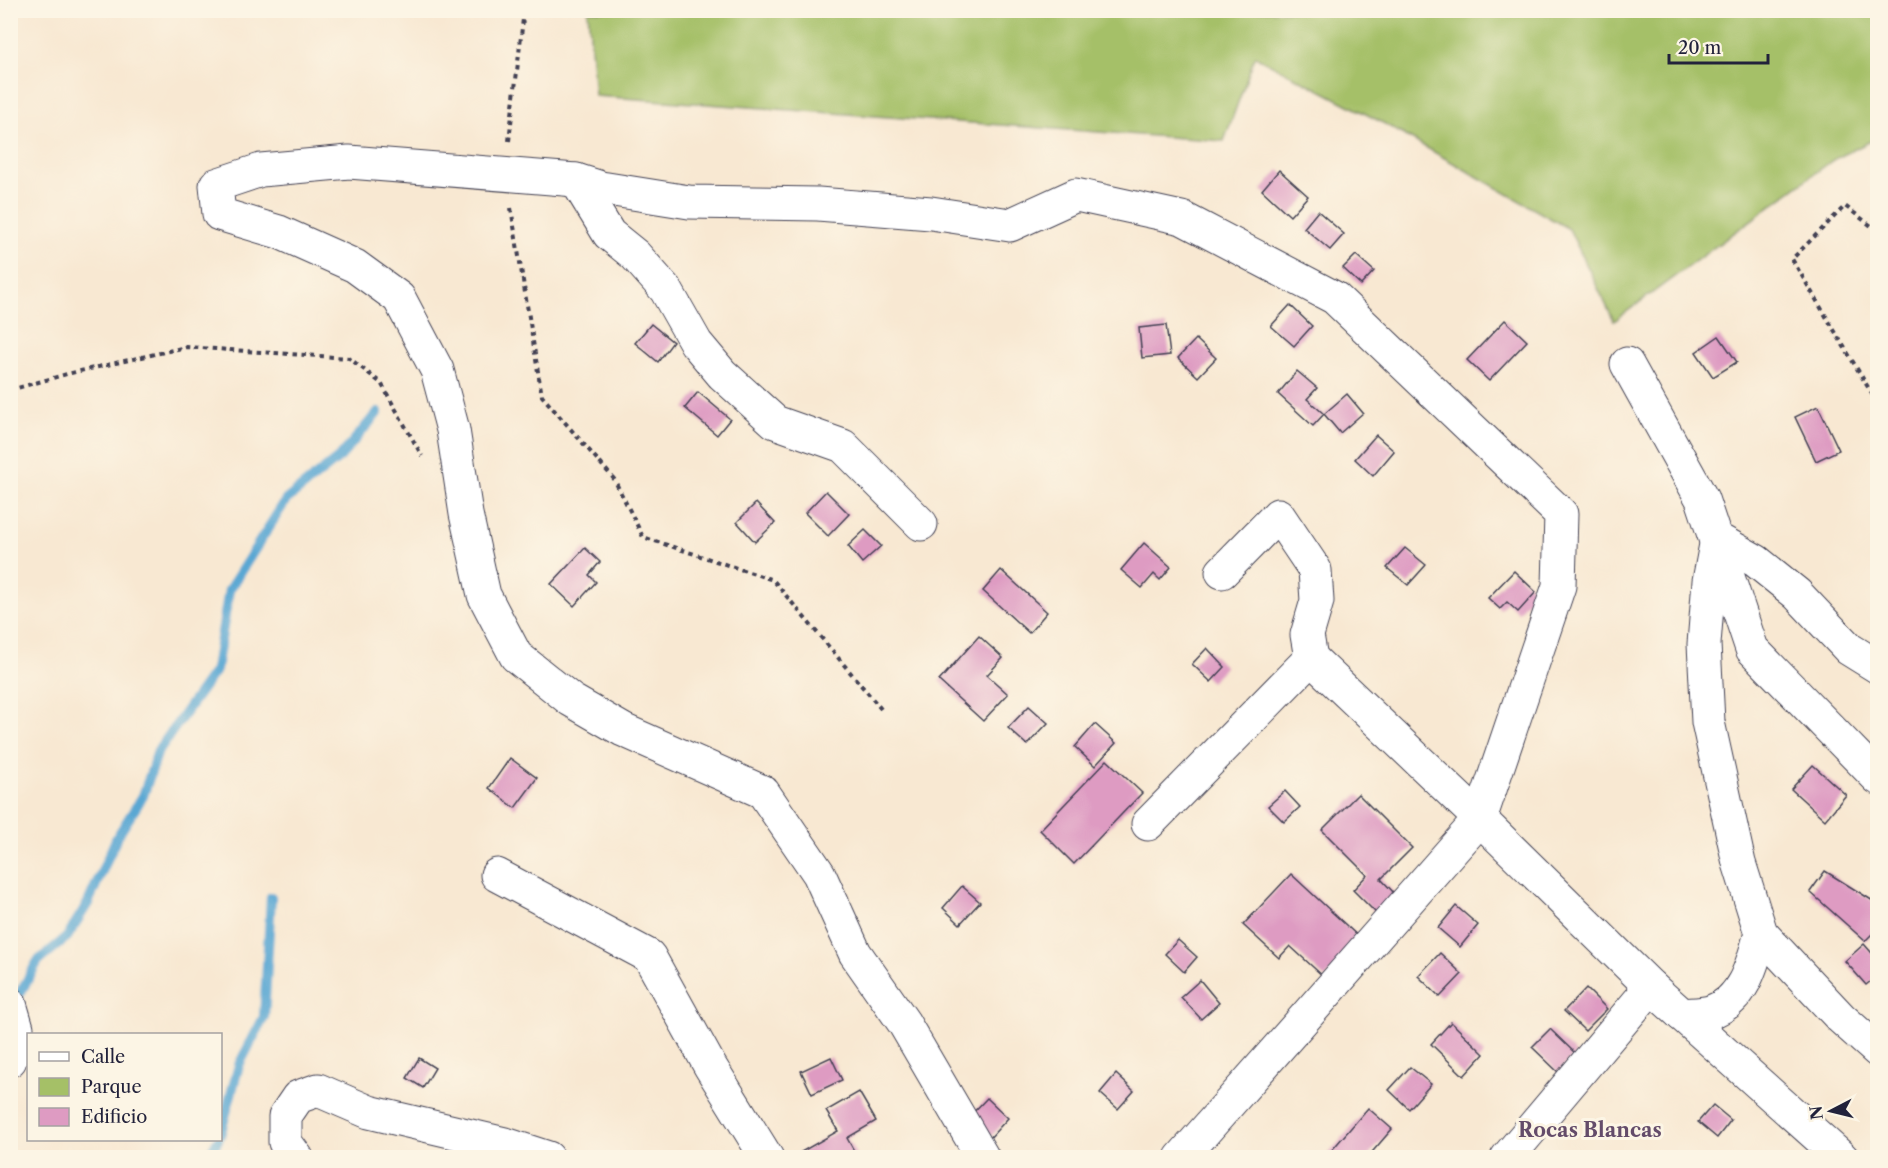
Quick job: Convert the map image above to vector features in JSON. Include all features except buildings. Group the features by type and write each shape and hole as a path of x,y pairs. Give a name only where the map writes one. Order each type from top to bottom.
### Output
{"street":[{"path":"984,1158 904,1023 855,952 819,874 763,792 623,730 571,700 516,656 484,595 466,514 453,430 437,370 399,298 355,266 279,232 219,214 216,185 261,170 349,162 576,180 601,188 688,202 830,205 931,213 1010,225 1076,195 1182,218 1335,298 1561,514 1559,586 1480,819 1181,1158"},
{"path":"576,180 609,234 635,255 666,290 696,343 722,374 775,422 843,446 921,524"},
{"path":"1627,364 1702,500 1717,539 1752,649 1878,778"},
{"path":"1222,572 1278,515 1315,570 1317,601 1307,635 1311,658 1480,819 1651,987 1832,1154"},
{"path":"1717,539 1756,561 1797,594 1849,649 1878,667"},
{"path":"1717,539 1709,581 1704,644 1708,722 1739,863 1761,933 1841,1018 1878,1051"},
{"path":"1148,824 1311,658"},
{"path":"497,875 649,956 710,1066 767,1158"},
{"path":"1682,1016 1712,1011 1733,998 1751,971 1761,933"},
{"path":"1507,1158 1651,987"},
{"path":"10,1004 17,1028 10,1060"},
{"path":"297,1158 285,1142 285,1116 298,1097 318,1090 369,1112 505,1144 548,1158"}],"path":[{"path":"524,10 505,174 542,396 614,479 643,537 773,580 881,709"},
{"path":"1878,231 1845,206 1792,259 1878,404"},
{"path":"10,390 66,374 186,347 349,358 381,383 428,466"}],"green space":[{"path":"588,11 1877,11 1877,138 1833,160 1614,321 1569,229 1383,123 1255,56 1224,141 595,96"}],"waterway":[{"path":"15,1002 38,961 67,937 88,903 117,837 143,796 158,751 216,669 229,590 286,500 341,456 378,412"},
{"path":"222,1128 239,1065 264,1017 271,897"},
{"path":"207,1158 217,1141"}],"district":[{"name":"Rocas Blancas","path":"1590,1130"}]}
